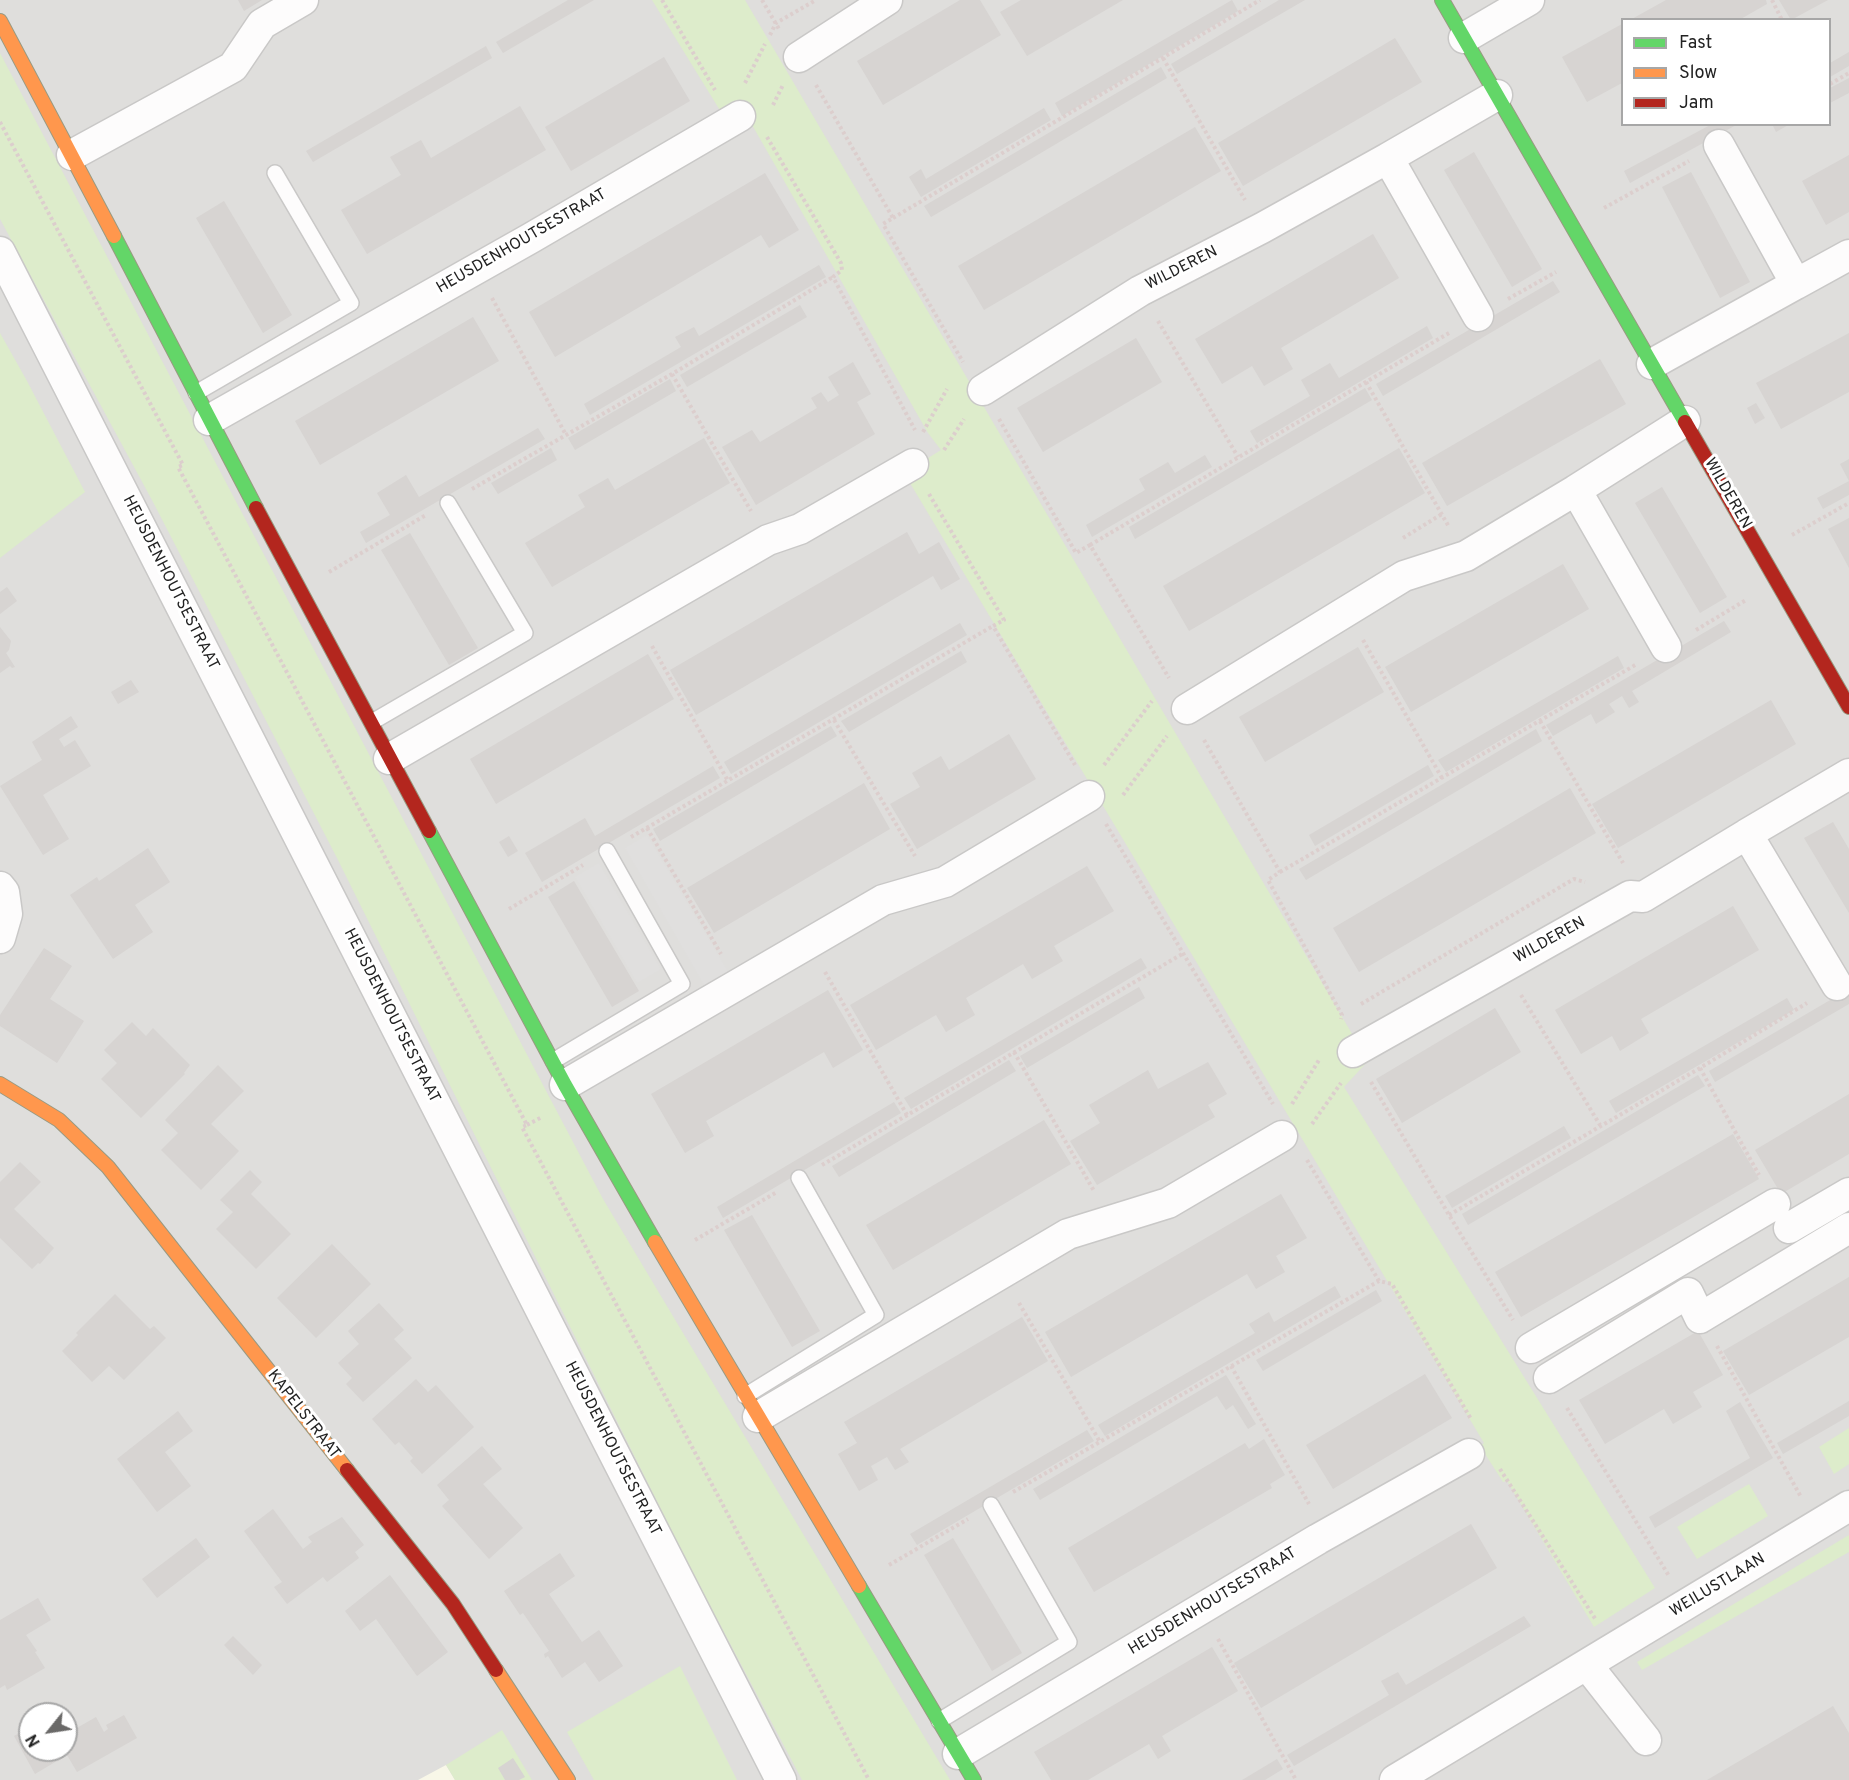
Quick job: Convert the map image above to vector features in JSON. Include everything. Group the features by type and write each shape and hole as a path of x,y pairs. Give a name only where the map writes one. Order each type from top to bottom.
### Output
{"street":[{"path":"72,155 233,66 262,24 303,0"},
{"path":"799,57 887,0"},
{"name":"WILDEREN","path":"1442,0 1684,421 1846,696"},
{"path":"1464,38 1529,0"},
{"path":"0,21 209,420 372,722 389,759 559,1073 664,1258 974,1780"},
{"name":"WILDEREN","path":"983,390 1140,291 1262,228 1497,95"},
{"name":"HEUSDENHOUTSESTRAAT","path":"209,420 745,116"},
{"path":"1719,145 1796,284"},
{"path":"1388,158 1478,316"},
{"name":"HEUSDENHOUTSESTRAAT","path":"0,252 781,1780"},
{"path":"1652,364 1849,255"},
{"path":"1187,710 1404,576 1466,556 1576,490 1684,421"},
{"path":"389,759 768,540 800,529 927,460"},
{"path":"1576,490 1666,647"},
{"name":"WILDEREN","path":"1349,1065 1504,967 1630,896 1643,897 1849,774"},
{"path":"559,1073 738,984 883,900 945,882 1094,801"},
{"path":"1747,834 1837,985"},
{"path":"0,887 4,892 7,914 0,938"},
{"name":"KAPELSTRAAT","path":"0,1084 59,1120 108,1167 453,1604 568,1780"},
{"path":"752,1406 1002,1273 1068,1234 1167,1203 1287,1133"},
{"path":"1531,1348 1671,1265 1782,1216 1849,1193"},
{"path":"1549,1378 1849,1228"},
{"path":"1671,1265 1694,1305"},
{"name":"HEUSDENHOUTSESTRAAT","path":"958,1754 1327,1535 1473,1441"},
{"name":"WEILUSTLAAN","path":"1395,1780 1849,1506"},
{"path":"1587,1665 1647,1740"}],"lane":[{"path":"196,393 351,303 275,172"},
{"path":"372,722 525,633 448,502"},
{"path":"559,1073 682,984 607,851"},
{"path":"752,1406 876,1315 799,1178"},
{"path":"939,1721 1069,1642 992,1505"}],"path":[{"path":"300,589 672,374 834,278 842,270 841,263 745,116 721,100 662,0"},
{"path":"762,0 799,57 893,218"},
{"path":"745,116 776,23 816,0"},
{"path":"1260,0 883,224 963,362 983,390 1076,553 1478,316 1588,254"},
{"path":"1772,0 1781,18"},
{"path":"745,116 799,57"},
{"path":"1163,58 1262,228"},
{"path":"1831,83 1849,73"},
{"path":"0,122 183,465 178,467 527,1125 522,1127 869,1780"},
{"path":"1572,225 1719,145"},
{"path":"477,268 566,435"},
{"path":"834,278 920,438 952,381"},
{"path":"958,371 963,362"},
{"path":"672,374 768,540"},
{"path":"1366,382 1466,556"},
{"path":"480,926 1004,620 927,460 983,390"},
{"path":"1761,553 1849,503"},
{"path":"1090,545 1280,872"},
{"path":"1340,1022 1342,1016 1268,880 1777,581"},
{"path":"1346,611 1442,778"},
{"path":"634,616 728,781"},
{"path":"993,626 1287,1133 1379,1281"},
{"path":"1162,687 1169,678"},
{"path":"1094,801 1156,696"},
{"path":"1094,801 1187,710"},
{"path":"834,720 933,885"},
{"path":"1540,721 1643,897"},
{"path":"647,828 738,984"},
{"path":"808,943 907,1115"},
{"path":"664,1258 1184,953"},
{"path":"1504,967 1599,1125"},
{"path":"1449,1215 1837,985"},
{"path":"1014,1052 1111,1221"},
{"path":"1287,1133 1320,1059"},
{"path":"1287,1133 1349,1065"},
{"path":"1700,1068 1782,1216"},
{"path":"1002,1273 1100,1442"},
{"path":"857,1583 1379,1281 1392,1284 1473,1441"},
{"path":"1694,1305 1818,1526"},
{"path":"1231,1366 1327,1535"},
{"path":"1500,1468 1614,1649"},
{"path":"1201,1608 1296,1780"}],"shaded area":[{"path":"0,0 1849,0 1849,1780 0,1780"},
{"path":"647,835 732,978 708,992 625,848"},
{"path":"599,863 661,969 637,983 575,877"},
{"path":"446,1765 455,1780 418,1780"}],"green space":[{"path":"652,0 745,0 1368,1061 1344,1087 1655,1588 1594,1627 1507,1481 1503,1482 1480,1446 1484,1443 904,473 941,450 928,433 739,102 721,112"},
{"path":"0,53 603,1199 950,1780 802,1780 689,1566 337,858 153,502 0,219"},
{"path":"0,333 85,492 0,558"},
{"path":"1849,1428 1849,1464 1834,1474 1819,1447"},
{"path":"1749,1484 1768,1516 1697,1559 1677,1527"},
{"path":"1849,1535 1849,1552 1642,1670 1637,1662"},
{"path":"680,1666 737,1780 594,1780 567,1732"},
{"path":"502,1730 532,1780 455,1780 446,1765"}],"building":[{"path":"238,0 262,0 244,11"},
{"path":"568,0 594,0 503,53 496,42"},
{"path":"960,0 980,0 1001,35 883,105 857,61"},
{"path":"1021,0 1123,0 1027,56 1000,12"},
{"path":"1232,0 1238,11 1062,116 1055,103"},
{"path":"1279,0 1305,0 1177,74 1171,64"},
{"path":"1666,0 1766,0 1767,4 1742,18 1634,18"},
{"path":"1779,0 1828,0 1795,18 1790,18"},
{"path":"1621,25 1621,84 1587,102 1562,57"},
{"path":"1395,38 1422,82 1243,186 1218,143"},
{"path":"486,46 492,58 313,162 306,151"},
{"path":"1849,52 1849,66 1831,76 1831,62"},
{"path":"664,57 690,101 571,171 545,127"},
{"path":"1161,67 1167,78 1019,166 931,217 924,206"},
{"path":"1849,78 1849,93 1831,102 1831,87"},
{"path":"520,106 546,150 367,254 341,210 401,175 390,157 421,140 431,158"},
{"path":"1044,108 1051,120 921,197 909,177 921,169 926,179"},
{"path":"1708,126 1734,126 1630,183 1624,171"},
{"path":"1773,126 1786,126 1776,132"},
{"path":"1195,127 1221,171 984,310 958,266"},
{"path":"1474,152 1542,269 1512,287 1444,170"},
{"path":"1849,155 1849,212 1826,225 1802,181"},
{"path":"1691,172 1750,282 1720,298 1662,187"},
{"path":"765,173 799,230 769,248 761,235 555,357 529,312"},
{"path":"224,201 292,315 263,333 196,218"},
{"path":"1373,234 1399,278 1281,348 1293,369 1264,386 1252,366 1222,384 1195,339"},
{"path":"819,265 826,277 590,415 584,404 681,347 675,337 694,327 699,336"},
{"path":"1553,281 1560,292 1383,396 1376,384"},
{"path":"800,305 807,317 687,387 680,375"},
{"path":"473,317 499,361 320,465 295,421"},
{"path":"1427,326 1433,338 1257,443 1250,431 1310,396 1301,380 1330,363 1339,378"},
{"path":"1849,333 1849,392 1781,429 1756,383"},
{"path":"1136,338 1162,382 1043,452 1017,408"},
{"path":"1600,359 1626,404 1447,506 1422,463"},
{"path":"853,362 871,394 857,402 875,434 756,505 722,447 752,430 760,442 817,408 811,398 821,392 828,402 839,395 828,377"},
{"path":"670,379 676,391 575,450 568,438"},
{"path":"1365,388 1372,400 1135,539 1129,527"},
{"path":"1756,403 1765,418 1755,424 1747,408"},
{"path":"538,428 545,439 366,543 360,532 390,515 377,493 406,475 419,497"},
{"path":"704,438 730,483 552,587 525,543 585,507 578,495 608,478 615,490"},
{"path":"551,448 557,460 498,494 491,483"},
{"path":"1399,448 1425,493 1189,631 1163,586"},
{"path":"1205,455 1212,467 1092,537 1086,525 1145,490 1139,479 1168,462 1175,473"},
{"path":"1849,459 1849,481 1840,464"},
{"path":"1849,481 1849,495 1823,509 1817,498"},
{"path":"1662,487 1727,597 1700,613 1635,503"},
{"path":"1849,518 1849,568 1828,529"},
{"path":"907,532 919,554 939,542 960,579 941,590 933,576 696,715 670,670"},
{"path":"410,533 478,648 449,665 381,550"},
{"path":"1563,564 1589,609 1411,712 1385,667"},
{"path":"7,587 17,601 0,614 0,592"},
{"path":"1724,621 1731,632 1632,691 1639,702 1629,708 1622,696 1609,704 1615,712 1596,724 1591,714 1553,736 1546,725"},
{"path":"960,623 967,635 731,774 724,762"},
{"path":"0,627 11,641 6,653 15,667 10,666 0,673"},
{"path":"1358,647 1384,692 1265,762 1239,717"},
{"path":"961,651 967,662 849,732 841,721"},
{"path":"648,654 674,699 496,804 470,759"},
{"path":"1618,656 1624,668 1446,772 1438,760"},
{"path":"131,680 139,692 118,704 111,692"},
{"path":"1771,700 1796,744 1618,848 1592,804"},
{"path":"71,716 78,727 59,739 64,747 75,740 91,766 43,795 69,839 43,855 0,786 42,760 32,742"},
{"path":"831,726 837,736 660,841 653,829"},
{"path":"1536,729 1542,741 1306,880 1299,869"},
{"path":"1009,734 1036,779 917,849 890,804 920,787 912,773 941,756 949,770"},
{"path":"1428,765 1434,776 1315,846 1309,835"},
{"path":"713,766 720,778 542,882 525,853 585,818 595,836"},
{"path":"864,783 890,829 714,933 687,888"},
{"path":"1570,788 1596,833 1359,972 1333,928"},
{"path":"1833,822 1849,849 1849,913 1804,838"},
{"path":"509,836 518,851 508,857 499,842"},
{"path":"148,848 170,882 135,905 153,932 113,959 70,895 97,877 99,881"},
{"path":"1087,866 1114,911 1054,946 1063,961 1032,979 1023,964 966,998 975,1015 946,1032 936,1015 876,1050 850,1005"},
{"path":"574,881 639,991 612,1007 548,897"},
{"path":"1733,906 1759,950 1641,1019 1649,1033 1620,1051 1612,1036 1581,1054 1555,1010"},
{"path":"44,948 72,966 50,999 84,1021 57,1063 0,1026 0,1015"},
{"path":"1141,958 1147,968 911,1109 904,1098"},
{"path":"1139,987 1145,998 1027,1068 1020,1056"},
{"path":"1849,989 1849,1004 1715,1082 1709,1071"},
{"path":"828,990 863,1050 833,1068 824,1052 706,1121 714,1136 685,1153 651,1094"},
{"path":"1787,998 1794,1010 1616,1113 1609,1101"},
{"path":"1495,1008 1521,1052 1402,1123 1376,1079"},
{"path":"132,1022 146,1036 153,1028 190,1065 185,1074 141,1118 101,1079 117,1063 104,1050"},
{"path":"1009,1060 1016,1071 839,1177 832,1166"},
{"path":"1208,1062 1227,1094 1208,1105 1215,1117 1097,1185 1070,1141 1100,1123 1089,1105 1148,1070 1158,1089"},
{"path":"218,1065 244,1091 211,1124 239,1151 201,1190 161,1150 178,1133 165,1120"},
{"path":"1698,1075 1705,1086 1468,1225 1462,1214"},
{"path":"1849,1094 1849,1154 1781,1194 1755,1150"},
{"path":"894,1102 901,1113 723,1218 717,1207"},
{"path":"1044,1120 1071,1164 893,1270 866,1225"},
{"path":"1564,1126 1571,1138 1452,1208 1445,1196"},
{"path":"1733,1134 1759,1179 1521,1317 1495,1272"},
{"path":"20,1162 41,1182 14,1209 54,1248 40,1264 38,1263 32,1269 0,1238 0,1182"},
{"path":"250,1170 262,1182 251,1194 291,1234 256,1269 216,1229 233,1212 220,1200"},
{"path":"1281,1194 1307,1238 1276,1256 1285,1272 1256,1289 1247,1274 1071,1377 1045,1332"},
{"path":"752,1215 820,1331 792,1347 724,1230"},
{"path":"332,1244 371,1284 316,1338 277,1298"},
{"path":"1849,1277 1849,1337 1749,1395 1723,1351"},
{"path":"1335,1286 1341,1297 1105,1436 1098,1425 1255,1333 1249,1324 1269,1312 1274,1322"},
{"path":"1376,1290 1382,1301 1263,1371 1256,1360"},
{"path":"115,1294 150,1329 154,1326 166,1338 124,1380 109,1366 92,1382 62,1351 78,1335 76,1333"},
{"path":"379,1303 404,1330 394,1339 412,1358 363,1402 346,1384 352,1378 338,1363 359,1344 348,1331"},
{"path":"1022,1317 1048,1361 900,1449 909,1462 895,1470 887,1457 871,1466 878,1480 859,1491 838,1454 857,1443 844,1422"},
{"path":"1698,1331 1723,1375 1693,1392 1702,1407 1673,1424 1664,1409 1605,1444 1579,1400"},
{"path":"1425,1374 1452,1418 1333,1489 1306,1445"},
{"path":"1226,1375 1256,1424 1248,1429 1233,1405 1226,1410 1217,1396 1040,1500 1033,1489"},
{"path":"416,1379 428,1392 436,1385 474,1427 422,1474 410,1461 413,1458 399,1442 395,1445 372,1419"},
{"path":"1849,1401 1849,1416 1783,1454 1777,1443"},
{"path":"1740,1402 1773,1458 1655,1528 1649,1517 1750,1458 1726,1411"},
{"path":"178,1411 193,1431 165,1452 191,1486 157,1512 117,1459"},
{"path":"1087,1430 1094,1441 917,1545 910,1534"},
{"path":"1264,1439 1285,1475 1270,1484 1272,1488 1094,1592 1068,1548 1245,1443 1249,1449"},
{"path":"482,1446 502,1469 483,1484 523,1528 489,1559 442,1506 449,1500 437,1485"},
{"path":"273,1509 303,1549 312,1542 308,1537 342,1517 364,1545 355,1552 359,1558 327,1582 323,1577 287,1604 274,1587 282,1582 244,1531"},
{"path":"1471,1524 1497,1568 1261,1708 1234,1663"},
{"path":"196,1538 210,1557 157,1598 142,1579"},
{"path":"953,1538 1022,1653 992,1671 924,1555"},
{"path":"560,1553 575,1576 549,1594 582,1642 599,1630 623,1666 599,1682 585,1662 562,1678 548,1656 545,1658 544,1654 549,1651 523,1613 520,1615 504,1591"},
{"path":"390,1575 448,1652 417,1676 376,1619 360,1631 345,1611"},
{"path":"38,1598 51,1620 26,1635 45,1668 7,1690 5,1685 0,1688 0,1620"},
{"path":"1524,1616 1531,1626 1294,1766 1287,1755 1389,1695 1381,1681 1398,1672 1406,1685"},
{"path":"233,1636 262,1665 253,1675 224,1645"},
{"path":"1212,1647 1238,1691 1162,1736 1171,1751 1158,1759 1149,1744 1088,1780 1051,1780 1034,1752"},
{"path":"1833,1706 1849,1733 1849,1780 1707,1780"},
{"path":"124,1715 137,1738 77,1772 71,1762 78,1762 78,1727 96,1717 104,1732 108,1729 106,1725"},
{"path":"513,1758 525,1777 519,1780 505,1780 498,1768"},
{"path":"1277,1759 1283,1769 1265,1780 1242,1780"},
{"path":"28,1762 55,1762 35,1774"}],"traffic: fast":[{"path":"1442,0 1685,422"},
{"path":"114,236 256,508"},
{"path":"429,831 565,1085 655,1242"},
{"path":"859,1586 974,1780"}],"traffic: slow":[{"path":"0,21 114,236"},
{"path":"0,1084 59,1120 108,1167 347,1470"},
{"path":"655,1242 859,1586"},
{"path":"496,1670 568,1780"}],"traffic: jam":[{"path":"1685,422 1849,707"},
{"path":"256,508 429,831"},
{"path":"347,1470 453,1604 496,1670"}]}
